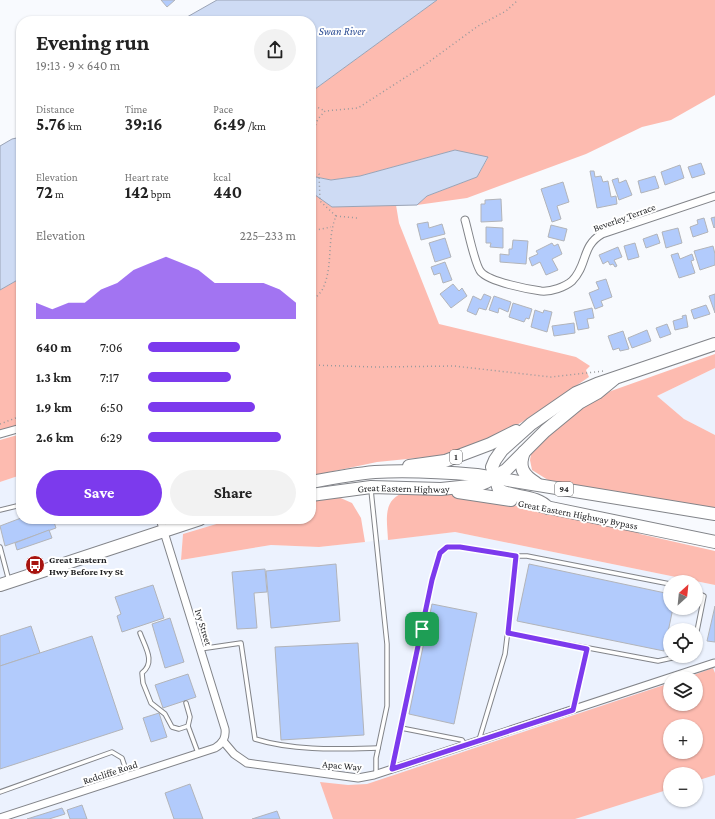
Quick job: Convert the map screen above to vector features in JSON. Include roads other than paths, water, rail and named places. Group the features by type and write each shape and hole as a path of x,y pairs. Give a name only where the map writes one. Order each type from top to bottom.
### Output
{"highway":[{"name":"Great Eastern Highway","path":"494,478 492,467 502,450 530,424 576,393 597,384 715,344"},
{"name":"Great Eastern Highway","path":"316,494 371,487 441,489 479,485 506,470 545,431 579,403 597,393 614,379"},
{"name":"1","path":"376,472 445,461 490,444 530,424"},
{"path":"524,452 521,464 524,474 537,484"},
{"name":"Great Eastern Highway","path":"316,481 353,474 376,472 440,472 494,478"},
{"path":"494,478 499,490 505,494 543,502 548,508"},
{"name":"Great Eastern Highway Bypass","path":"494,478 715,514"},
{"name":"Great Eastern Highway Bypass","path":"441,489 548,508 715,542"},
{"path":"5,584 185,524"}],"street":[{"name":"Beverley Terrace","path":"465,220 480,271 488,278 542,291 554,290 571,282 578,274 586,249 593,239 602,234 715,196"},
{"path":"0,434 16,429"},
{"name":"Ivy Street","path":"162,524 225,729 226,734 223,741"},
{"name":"Apac Way","path":"223,741 234,754 247,763 358,778 392,769 714,663"},
{"name":"Redcliffe Road","path":"0,817 215,748 223,741"}],"lane":[{"path":"371,487 387,644 387,706 378,748 376,774"},
{"path":"0,510 16,505"},
{"path":"0,547 5,584"},
{"path":"392,769 432,580 440,553 447,547 460,547 516,556 527,556 663,583"},
{"path":"478,741 505,654 516,556"},
{"path":"140,632 150,661 148,668 142,673 143,684 151,703 165,714 172,727 179,729 188,726"},
{"path":"508,633 587,649 658,661 663,660"},
{"path":"200,648 241,643 255,739 269,743 295,746 378,748"},
{"path":"573,710 587,649"},
{"path":"186,703 190,717 188,726 198,753"},
{"path":"401,728 462,740 465,745"},
{"path":"0,792 112,752 122,758 128,776"}],"water":[{"name":"Swan River","path":"217,0 437,0 316,88 316,16 189,16"},
{"path":"16,138 16,281 0,290 0,146"},
{"path":"455,150 488,157 477,177 427,196 417,205 332,207 316,196 316,177 331,180 360,176"}],"place":[{"name":"Great Eastern Hwy Before Ivy St","path":"35,565"}]}
